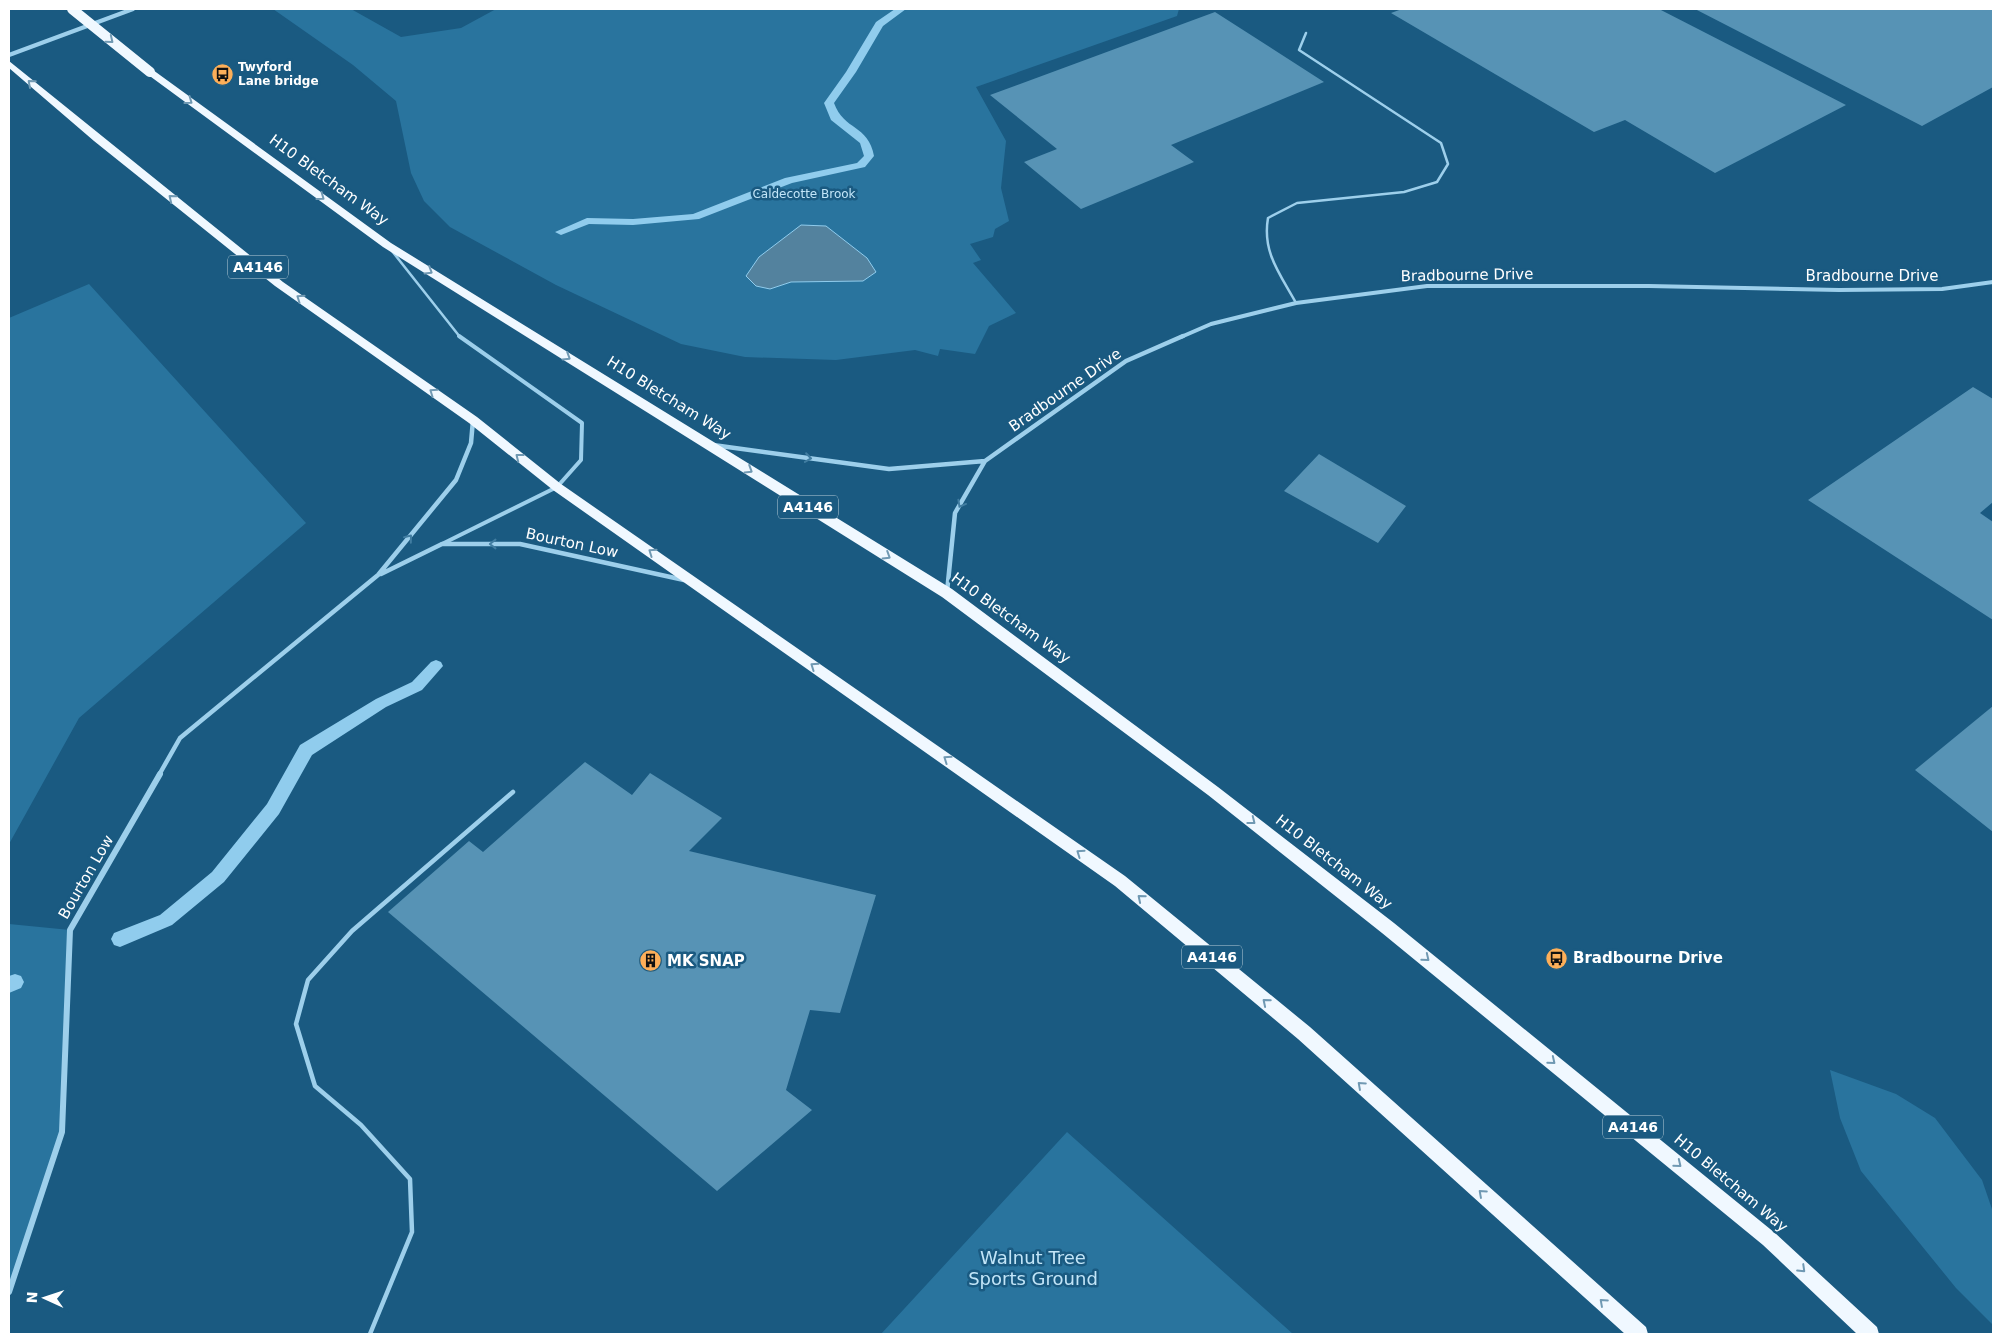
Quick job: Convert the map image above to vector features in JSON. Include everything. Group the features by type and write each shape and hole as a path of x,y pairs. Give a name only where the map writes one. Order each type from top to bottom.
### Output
{"highway":[{"name":"H10 Bletcham Way","path":"72,9 150,72 388,245 947,593 1214,791 1388,928 1770,1238 1870,1334"},
{"name":"A4146","path":"9,64 279,284 472,420 557,487 696,582 1120,880 1304,1033 1640,1334"}],"street":[{"path":"9,55 134,9"},
{"name":"Bradbourne Drive","path":"947,593 955,514 984,461 1126,361 1212,324 1296,303 1427,286 1649,286 1867,290 1942,289 1993,282"},
{"name":"Bourton Low","path":"9,1292 62,1132 70,930 180,738 378,575 456,480 470,443 472,420"},
{"path":"708,444 889,469 984,461"},
{"name":"Bourton Low","path":"378,575 442,544 520,544 696,582"}],"lane":[{"path":"1296,303 1273,262 1265,236 1268,218 1297,203 1404,192 1437,182 1448,164 1441,143 1299,50 1306,33"},
{"path":"388,245 461,338 582,423 581,460 557,487"},
{"name":"Bourton Low","path":"442,544 557,487"},
{"path":"370,1334 412,1232 410,1180 361,1124 316,1086 296,1024 308,980 352,931 513,792"}],"green space":[{"name":"Caldecotte Brook","path":"273,9 351,9 401,37 461,28 496,9 1179,9 1177,16 976,87 1006,141 1001,188 1009,221 995,229 993,237 970,244 981,260 973,263 1016,313 989,326 975,354 940,349 938,356 915,350 836,360 745,357 681,344 556,285 450,227 424,201 411,173 396,101 353,65"},
{"path":"89,284 306,523 79,718 9,844 9,318"},
{"path":"9,924 70,930 62,1132 9,1292"},
{"path":"1830,1070 1896,1094 1935,1118 1982,1180 1993,1212 1993,1325 1956,1288 1861,1171 1840,1118"},
{"name":"Walnut Tree Sports Ground","path":"1067,1132 1293,1334 881,1334"}],"shaded area":[{"path":"801,225 826,226 867,258 876,272 863,281 791,282 770,289 756,286 746,276 759,257"}],"building":[{"path":"1402,9 1659,9 1846,105 1715,173 1625,120 1594,132 1391,13"},
{"path":"1695,9 1993,9 1993,87 1922,126"},
{"path":"1215,12 1324,82 1171,145 1194,162 1081,209 1024,162 1057,149 990,95"},
{"path":"1973,387 1993,399 1993,502 1980,513 1993,522 1993,620 1808,500"},
{"path":"1319,454 1406,506 1378,543 1284,491"},
{"path":"1993,706 1993,832 1915,770"},
{"name":"MK SNAP","path":"585,762 632,795 650,773 722,818 689,851 876,895 840,1013 810,1010 786,1090 812,1110 717,1191 388,912 469,841 483,852"}],"waterway":[{"path":"561,232 587,221 633,222 695,217 789,180 840,171 861,165 869,156 865,142 835,118 829,103 851,72 879,24 901,9"},
{"path":"120,939 166,920 218,877 273,809 306,750 381,703 417,686 436,666"},
{"path":"9,985 15,982"}],"place":[{"name":"Twyford Lane bridge","path":"222,74"},
{"name":"Bradbourne Drive","path":"1557,958"},
{"name":"MK SNAP","path":"651,961"}]}
